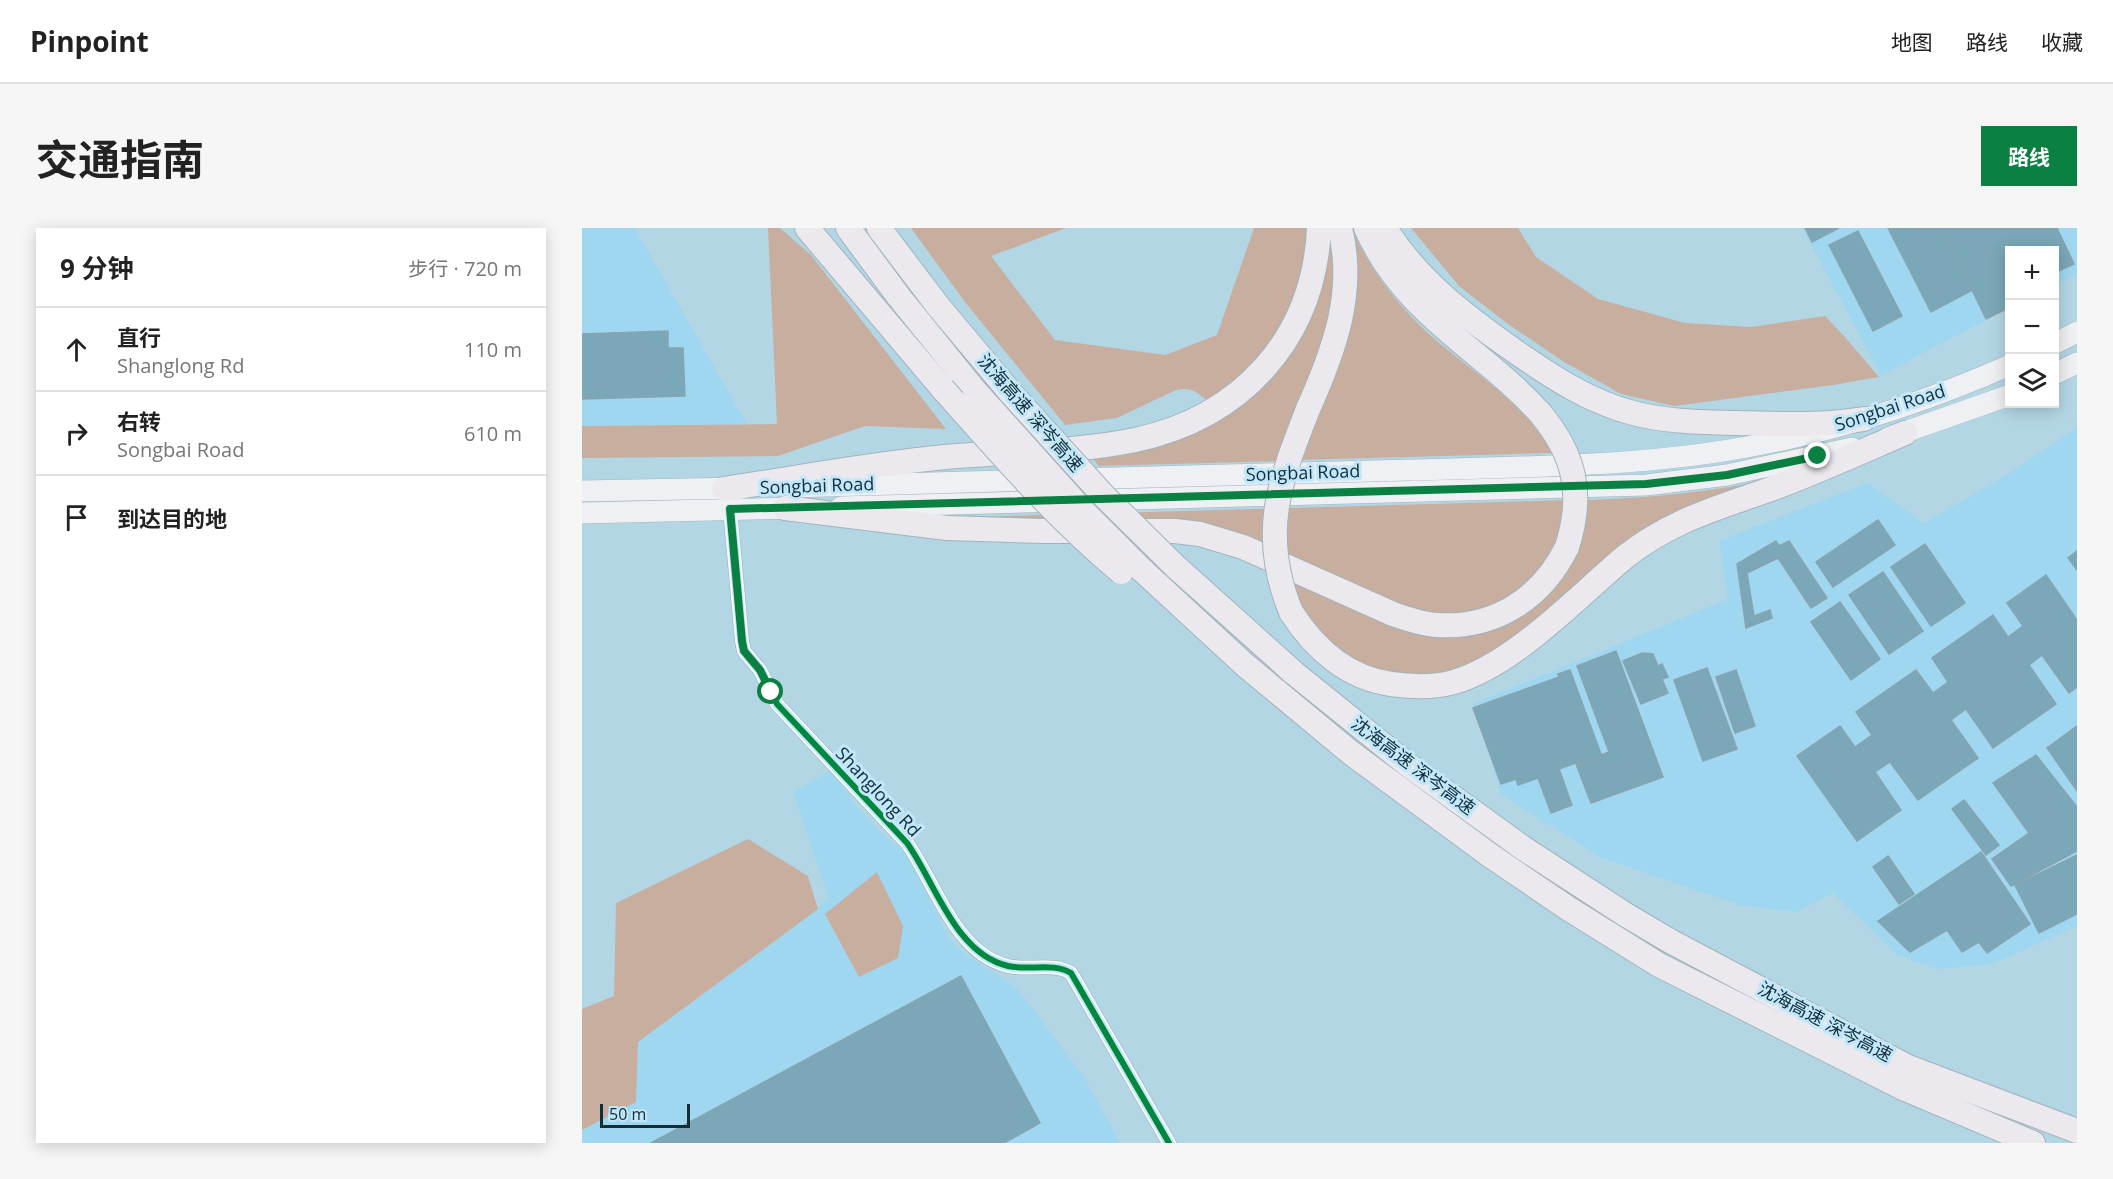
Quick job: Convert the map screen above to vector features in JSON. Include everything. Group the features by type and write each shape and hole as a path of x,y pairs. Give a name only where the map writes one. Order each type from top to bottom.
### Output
{"highway":[{"path":"807,228 943,389 1040,496 1066,523 1131,571"},
{"name":"沈海高速 深岑高速","path":"848,228 899,297 975,391 1083,511 1131,571 1302,713 1409,797 1491,856 1659,965 1903,1088 2033,1143"},
{"name":"沈海高速 深岑高速","path":"879,228 938,306 1010,392 1103,495 1176,567 1294,673 1407,764 1523,848 1626,915 1681,947 1908,1066 2077,1131"},
{"path":"893,228 938,306"},
{"path":"727,499 944,457 1106,445 1136,439 1188,422 1214,410 1235,395 1264,368 1281,347 1306,301 1317,259 1319,228"},
{"path":"1340,228 1346,270 1342,319 1328,362 1286,465 1275,519 1274,543 1276,566 1291,612 1318,648 1335,662 1376,682 1427,687 1454,682 1478,673 1521,646 1633,550 1673,525 1786,483 1905,433"},
{"path":"784,508 947,528 1175,531 1200,534 1243,546 1393,614 1417,622 1460,625 1485,621 1508,611 1530,597 1548,579 1567,547 1574,526 1576,511 1574,477 1563,444 1540,413 1508,382 1425,311 1385,262 1366,228"},
{"path":"1385,228 1416,270 1460,312 1575,390 1604,403 1631,413 1662,420 1699,423 1805,425 1834,424 1864,419"}],"main road":[{"path":"2059,342 2077,332"},
{"path":"2059,372 2077,363"},
{"name":"Songbai Road","path":"582,513 727,499 1548,466 1611,463 1723,452 1774,442 1864,419 1928,398 2005,367"},
{"name":"Songbai Road","path":"582,491 727,499 784,508 1646,484 1689,480 1769,467 1863,445 1905,433 2005,397"}],"street":[{"name":"Shanglong Rd","path":"727,499 744,651 760,670 777,704 907,843 919,860 950,918 966,939 987,957 1006,966 1063,968 1071,973 1169,1143"}],"shaded area":[{"path":"582,228 635,228 747,424 582,426"},
{"path":"768,228 780,228 811,255 946,429 865,426 778,456 582,458 582,426 777,424"},
{"path":"911,228 1066,228 991,256 1055,340 1165,355 1217,335 1254,228 1308,228 1305,255 1291,305 1265,348 1228,384 1206,400 1192,390 1176,390 1117,418 1065,425 965,302"},
{"path":"1411,228 1518,228 1536,257 1598,299 1685,323 1751,327 1825,316 1879,377 1674,406 1621,394 1564,362 1508,324 1459,286"},
{"path":"1802,228 2077,228 2077,274 2059,283 2059,246 2005,246 2005,310 1881,375"},
{"path":"1352,229 1368,261 1400,304 1438,342 1515,406 1529,420 1552,453 1297,460 1334,376 1352,321 1357,262"},
{"path":"1330,239 1334,267 1333,295 1328,324 1310,381 1277,461 1099,466 1092,458 1195,432 1222,418 1248,400 1270,379 1290,355 1306,328 1318,300 1326,270"},
{"path":"2077,428 2077,926 1992,964 1938,969 1897,955 1833,893 1797,912 1739,905 1600,857 1501,794 1473,704 1728,599 1719,541 1867,483 1924,523 2013,471"},
{"path":"1781,478 1716,498 1474,665 1431,677 1386,675 1345,657 1311,627 1287,577 1362,611 1512,619 1586,500 1684,493"},
{"path":"1567,500 1565,524 1541,573 1504,604 1459,616 1419,613 1247,538 942,518"},
{"path":"831,770 859,809 904,851 949,937 963,952 1012,984 1021,993 1084,1077 1120,1143 582,1143 582,1130 636,1102 638,1042 818,909 828,897 793,792"},
{"path":"748,839 808,876 818,909 638,1042 636,1102 582,1130 582,1009 614,996 616,903"},
{"path":"877,872 903,926 898,958 859,977 825,914"}],"building":[{"path":"1805,228 1839,228 1812,242"},
{"path":"1888,228 1955,228 1984,284 1931,312"},
{"path":"1942,228 2057,228 2074,264 2059,271 2059,246 2005,246 2005,310 1986,319"},
{"path":"1858,231 1902,316 1873,331 1829,245"},
{"path":"668,331 668,348 683,348 685,396 582,399 582,334"},
{"path":"1878,520 1895,545 1833,587 1816,562"},
{"path":"1776,541 1779,546 1789,541 1827,598 1811,608 1778,558 1747,573 1754,616 1770,610 1772,618 1746,628 1737,564"},
{"path":"1925,544 1965,603 1931,626 1891,567"},
{"path":"2077,551 2077,570 2068,558"},
{"path":"1883,572 1923,631 1889,654 1849,595"},
{"path":"2046,575 2077,620 2077,687 2069,693 2042,655 2029,665 2056,704 1993,748 1966,709 1951,720 1978,758 1918,800 1890,762 1875,772 1901,810 1857,841 1797,756 1840,726 1855,747 1872,735 1856,712 1916,670 1933,693 1948,682 1932,658 1993,615 2008,637 2023,626 2007,603"},
{"path":"1840,602 1880,659 1851,680 1811,622"},
{"path":"1616,651 1663,777 1591,803 1576,764 1609,752 1577,666"},
{"path":"1642,653 1653,654 1658,666 1662,664 1668,677 1662,679 1668,693 1641,704 1623,661"},
{"path":"1707,668 1737,749 1703,761 1674,680"},
{"path":"1570,670 1601,754 1559,769 1572,805 1551,813 1538,778 1518,785 1516,779 1501,784 1473,708 1559,677 1558,674"},
{"path":"1736,670 1755,726 1735,733 1716,677"},
{"path":"2077,726 2077,791 2047,748"},
{"path":"2036,755 2077,807 2077,851 2011,886 1992,859 2029,833 1993,783"},
{"path":"1964,800 1999,845 1986,855 1952,809"},
{"path":"1981,852 2030,924 1987,953 1979,942 1962,952 1947,930 1910,952 1878,921"},
{"path":"2077,855 2077,914 2039,933 2015,885"},
{"path":"1888,856 1914,894 1899,904 1873,867"},
{"path":"961,976 1040,1123 1004,1143 651,1143"}],"cycle path":[{"path":"730,509 744,651 760,670 777,704 907,843 948,915 974,947 990,959 1008,966 1049,967 1071,973 1169,1143"}],"route":[{"path":"771,692 760,670 744,651 730,509 1646,484 1727,475 1818,456"}]}
